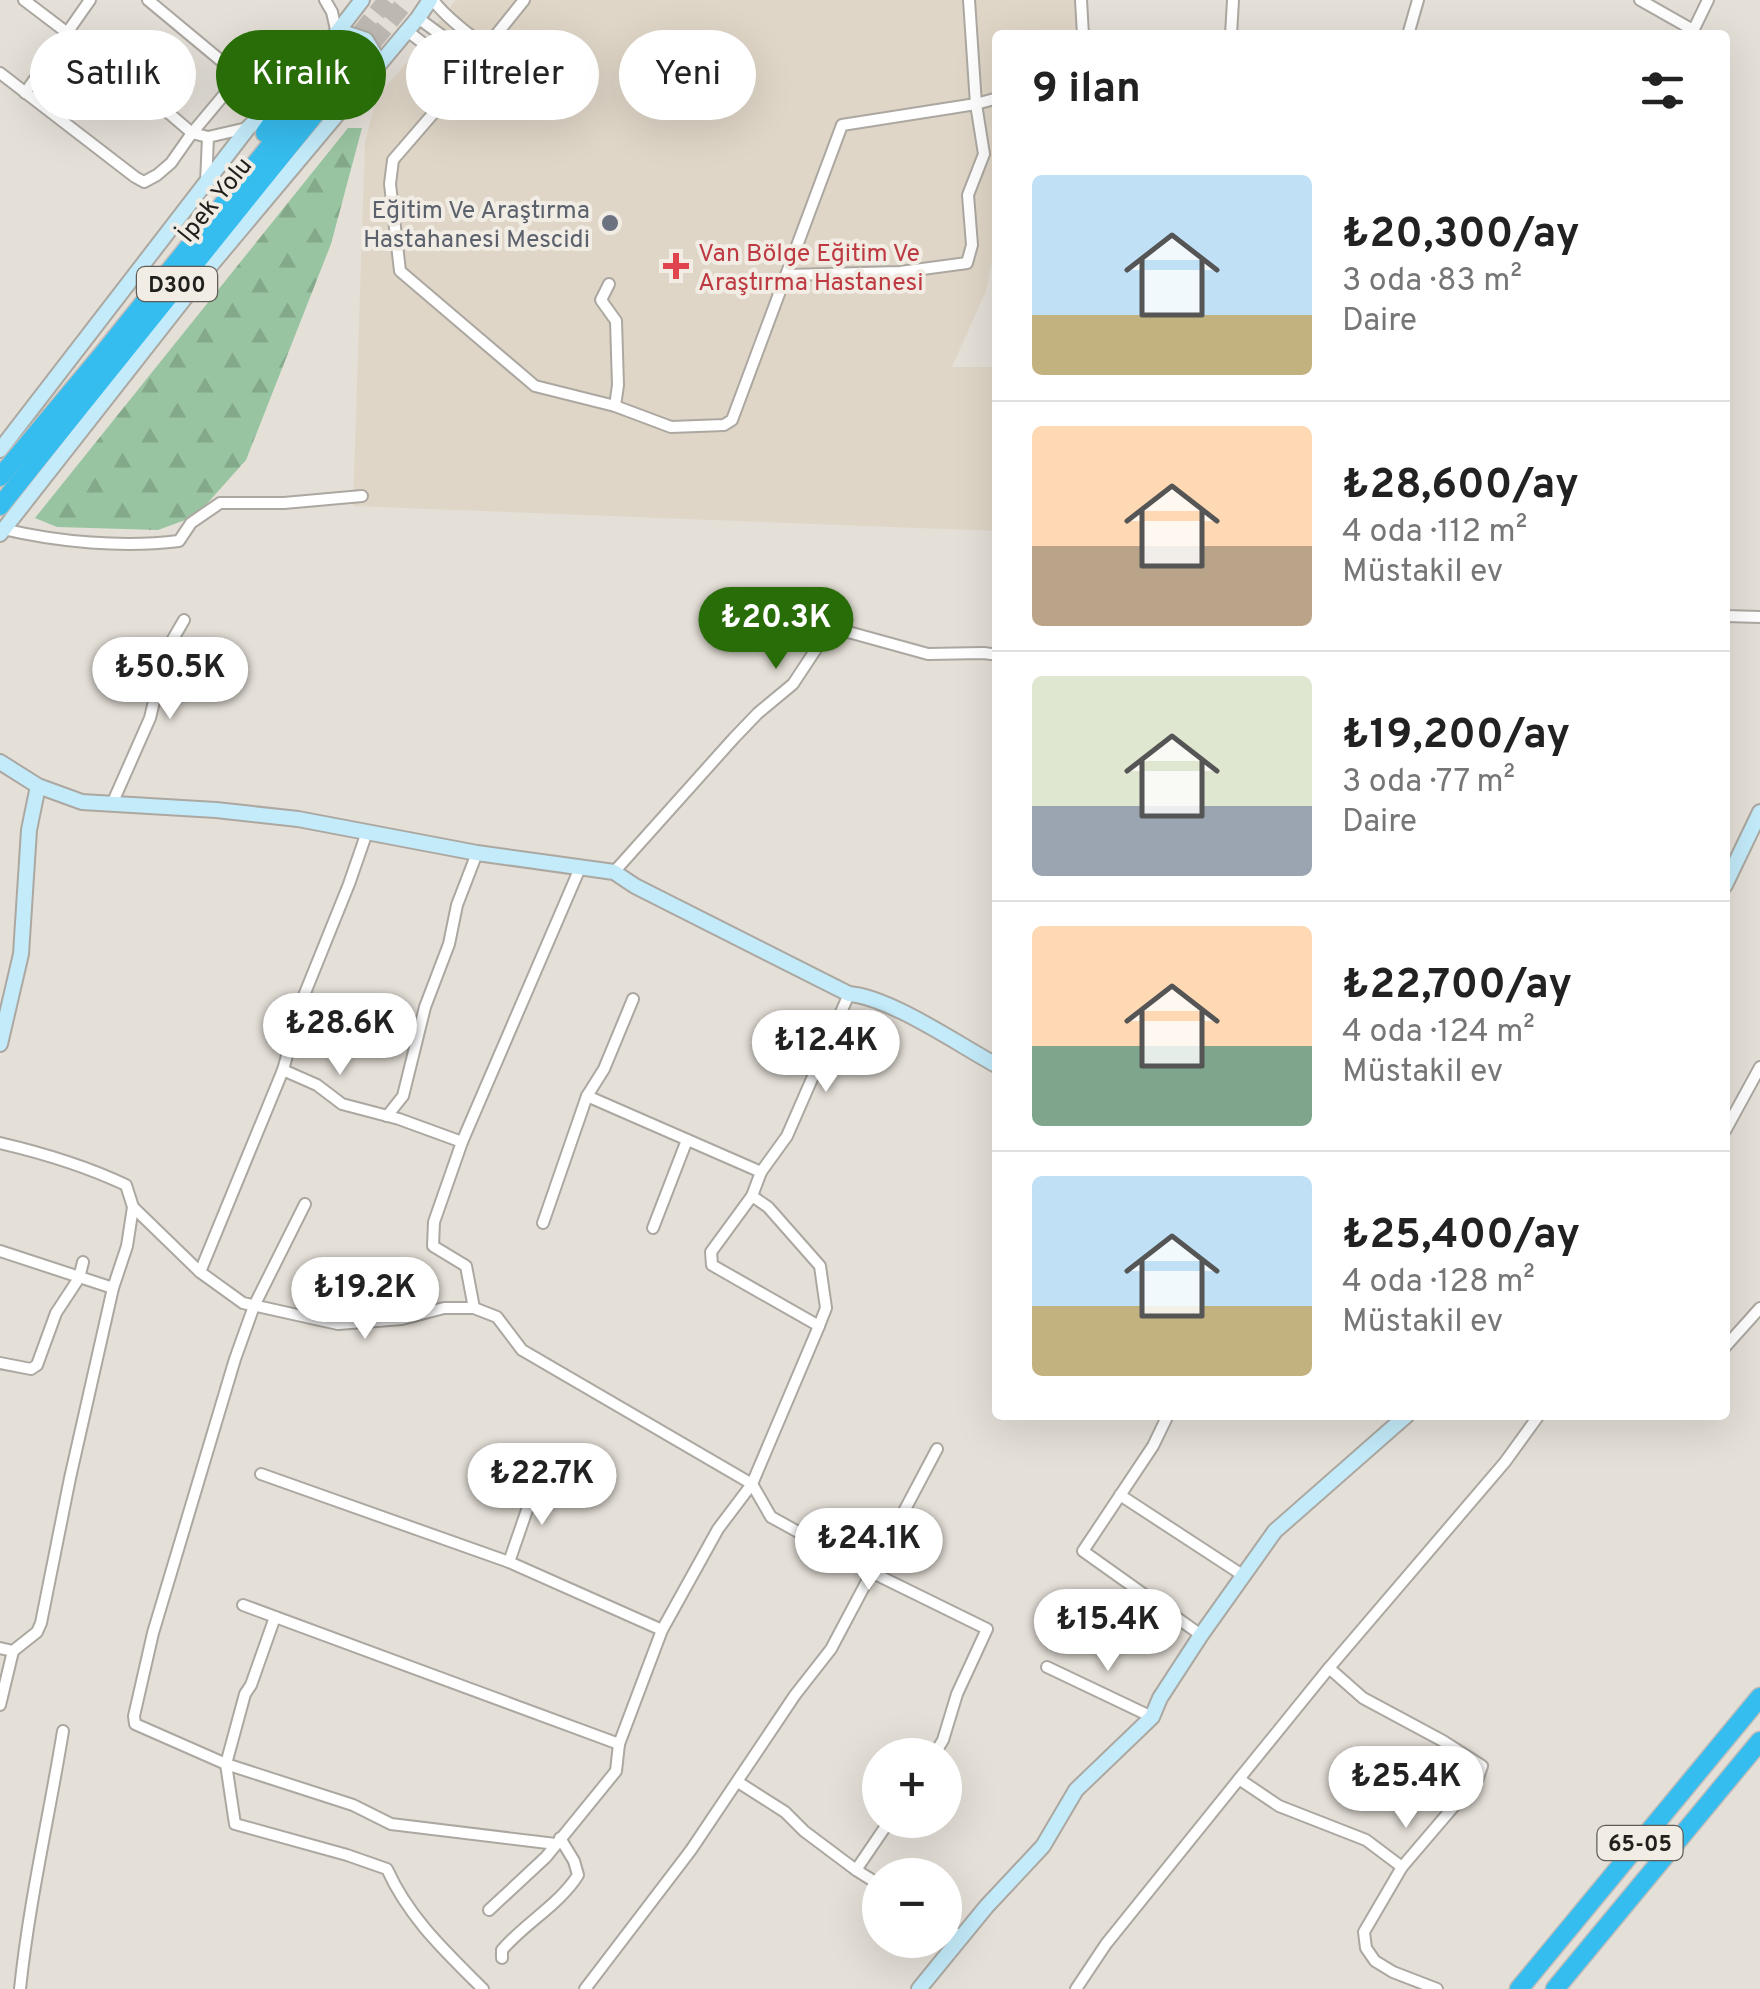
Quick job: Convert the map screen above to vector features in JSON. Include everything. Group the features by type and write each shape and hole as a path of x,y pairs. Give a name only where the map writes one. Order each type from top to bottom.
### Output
{"highway":[{"name":"İpek Yolu","path":"0,477 9,452 102,355 349,59 0,506"},
{"path":"9,452 275,120"},
{"name":"65-05","path":"1519,1989 1760,1697"},
{"name":"65-05","path":"1555,1989 1760,1741"}],"street":[{"path":"24,0 63,30"},
{"path":"68,30 90,0"},
{"path":"0,73 144,182 170,163 232,79 230,69 148,0"},
{"path":"326,0 336,30"},
{"path":"340,30 362,0"},
{"path":"386,55 432,0 466,30"},
{"path":"499,30 524,0"},
{"path":"788,275 900,272 966,263 972,245 968,195 984,154 976,104 969,0"},
{"path":"1081,0 1083,30"},
{"path":"1231,30 1233,0"},
{"path":"1409,30 1418,0"},
{"path":"1640,0 1689,30"},
{"path":"1693,30 1708,0"},
{"path":"418,18 435,30"},
{"path":"25,93 30,86"},
{"path":"427,120 391,168 400,271 536,386 615,406 671,428 724,425 732,420 842,126 992,100"},
{"path":"177,120 192,133 208,137 248,128"},
{"path":"9,452 256,120"},
{"path":"333,120 206,271 2,532 146,546 179,541 192,523 220,503 284,503 362,496"},
{"path":"206,183 208,137"},
{"path":"609,284 601,300 616,321 615,406"},
{"path":"1730,616 1760,617"},
{"path":"112,804 150,718 166,650 184,620"},
{"path":"614,872 734,738 793,684 824,637 841,630 928,654 992,654"},
{"path":"0,762 38,786 82,802 265,815 476,853 614,872 849,994 894,1008 992,1063"},
{"path":"0,1044 21,954 30,830 38,786"},
{"path":"1730,874 1760,812"},
{"path":"200,1272 283,1070 303,998 367,832"},
{"path":"387,1116 403,1096 425,1008 476,853"},
{"path":"474,1308 466,1266 433,1246 434,1222 462,1142 580,868"},
{"path":"820,1326 712,1265 711,1252 752,1196 761,1172 787,1136 849,994"},
{"path":"543,1224 587,1096 604,1068 634,999"},
{"path":"1730,1122 1760,1067"},
{"path":"283,1070 317,1086 342,1104 462,1142"},
{"path":"587,1096 761,1172"},
{"path":"653,1228 687,1140"},
{"path":"0,1143 100,1173 126,1185 132,1206 127,1246 113,1288 41,1623 38,1632 13,1651 0,1705"},
{"path":"489,1910 546,1857 616,1770 620,1744 662,1630 718,1529 752,1484 820,1326 826,1308 820,1266 768,1207 752,1196"},
{"path":"305,1204 254,1306 235,1359 153,1632 135,1724 226,1764 353,1805 392,1824 558,1841 574,1861 578,1875 511,1940 502,1950 502,1958"},
{"path":"132,1206 200,1272 254,1306 338,1324 402,1319 444,1308 474,1308 497,1317 522,1350 752,1484 771,1517 987,1629 957,1694 945,1738"},
{"path":"0,1251 113,1288"},
{"path":"0,1363 31,1370 38,1365 56,1314 79,1278 84,1262"},
{"path":"1730,1341 1760,1308"},
{"path":"1166,1420 1153,1446 1083,1552 1201,1635"},
{"path":"962,1936 1043,1846 1076,1790 1152,1716 1201,1635 1275,1531 1401,1420"},
{"path":"1076,1989 1106,1944 1239,1779 1535,1420"},
{"path":"585,1989 691,1850 795,1695 831,1650 937,1449"},
{"path":"261,1474 509,1562 662,1630"},
{"path":"509,1562 537,1481"},
{"path":"1120,1495 1244,1576"},
{"path":"243,1606 620,1744"},
{"path":"275,1617 245,1694 226,1764 235,1824 386,1869 420,1924 483,1989"},
{"path":"0,1648 13,1651"},
{"path":"1047,1667 1152,1716"},
{"path":"1329,1668 1363,1698 1482,1766 1478,1778 1402,1867 1364,1932 1366,1948 1375,1962 1437,1989"},
{"path":"20,1989 26,1930 62,1731"},
{"path":"1239,1779 1279,1806 1366,1840 1402,1867"},
{"path":"738,1782 786,1812 804,1831 862,1874"},
{"path":"856,1870 878,1838"},
{"path":"918,1989 944,1958"}],"shaded area":[{"name":"Van Bölge Eğitim Ve Araştırma Hastanesi","path":"456,0 1085,0 1088,30 992,30 992,262 986,291 952,367 992,367 992,531 353,506 365,142 371,120 386,120 386,86 406,64 406,120 599,120 599,30 433,30"}],"green space":[{"path":"348,128 362,128 331,244 246,460 196,516 158,530 57,527 35,518"}],"tunnel":[{"path":"363,30 387,0"},
{"path":"383,30 407,0"}],"place":[{"name":"Eğitim Ve Araştırma Hastahanesi Mescidi","path":"610,223"},
{"name":"Van Bölge Eğitim Ve Araştırma Hastanesi","path":"676,266"}]}
